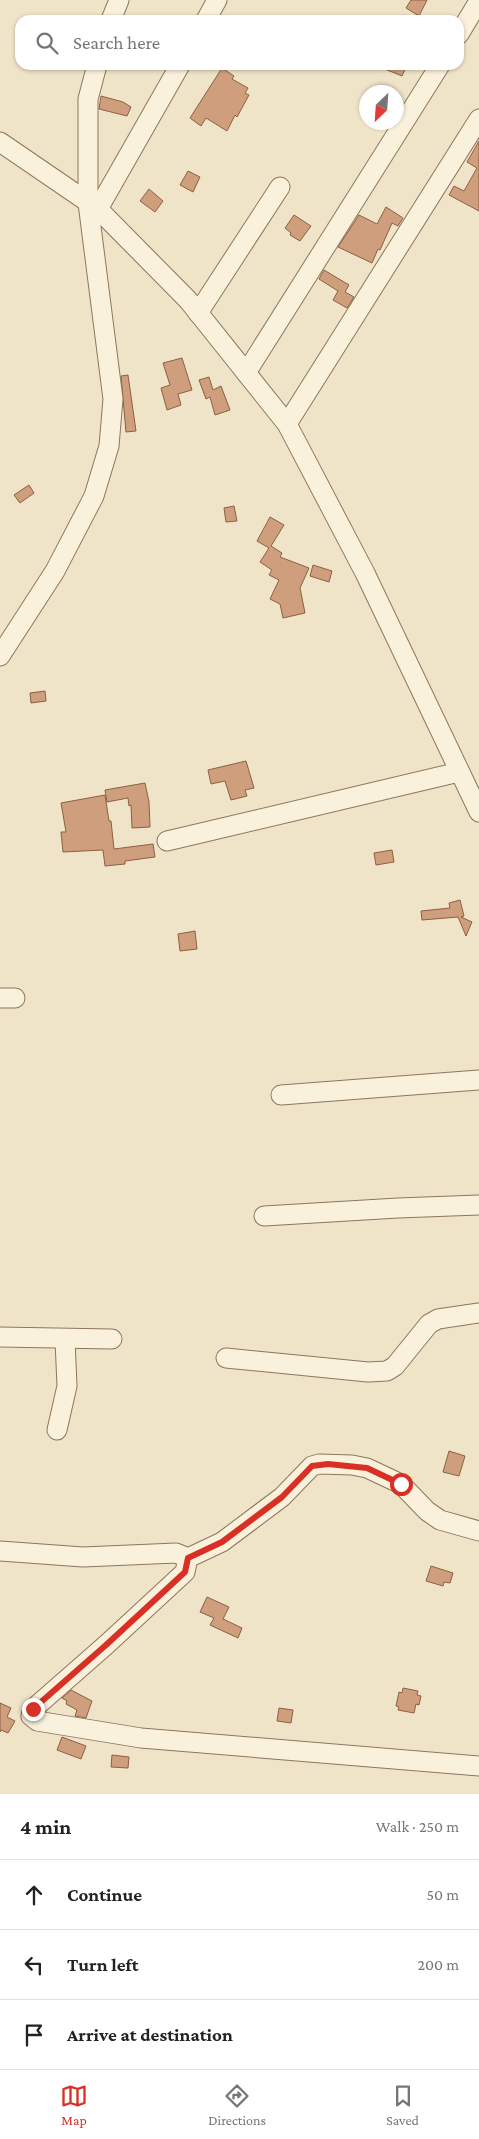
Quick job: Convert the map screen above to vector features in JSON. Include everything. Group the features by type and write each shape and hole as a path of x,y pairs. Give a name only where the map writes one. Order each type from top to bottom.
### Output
{"street":[{"path":"112,15 119,0"},
{"path":"209,15 217,0"},
{"path":"464,26 479,2"},
{"path":"0,656 55,571 94,496 109,446 113,399 93,206 88,99 97,70"},
{"path":"93,206 177,70"},
{"path":"246,373 437,70"},
{"path":"287,424 479,119"},
{"path":"0,142 93,206 188,300 287,424 365,573 479,812"},
{"path":"198,313 280,187"},
{"path":"167,841 459,772"},
{"path":"281,1095 479,1080"},
{"path":"264,1216 398,1208 479,1206"},
{"path":"226,1358 368,1372 387,1371 395,1366 428,1324 446,1318 479,1313"},
{"path":"1,1342 112,1339"},
{"path":"57,1430 67,1386 65,1340"},
{"path":"0,1550 83,1557 176,1554 188,1558 222,1542 282,1497 312,1466 319,1464 352,1465 367,1468 401,1484 427,1512 440,1520 479,1531"},
{"path":"188,1558 185,1572 33,1709 30,1716 32,1718 37,1721 141,1738 479,1766"}],"building":[{"path":"411,0 427,0 420,15 406,8"},
{"path":"221,70 225,70 234,76 232,79 248,88 245,93 249,95 237,117 235,115 227,131 206,118 201,126 190,118"},
{"path":"387,70 405,70 402,76"},
{"path":"101,96 123,102 131,107 127,116 99,109"},
{"path":"479,141 479,211 449,195 454,186 464,191 477,168 467,162"},
{"path":"188,171 200,177 193,192 180,185"},
{"path":"149,189 163,201 155,212 140,201"},
{"path":"386,207 403,218 398,226 392,223 372,263 338,247 359,215 377,224"},
{"path":"294,215 311,226 300,241 290,235 291,233 285,228"},
{"path":"324,270 349,285 345,292 354,297 347,308 333,300 338,291 319,279"},
{"path":"182,358 192,390 178,394 181,405 167,410 161,388 170,385 163,363"},
{"path":"128,375 136,431 126,432 121,376"},
{"path":"209,377 213,390 221,386 230,410 215,415 210,397 206,399 199,380"},
{"path":"29,485 34,493 20,503 14,495"},
{"path":"234,506 237,521 226,522 224,508"},
{"path":"270,517 284,525 271,546 282,553 280,557 309,568 300,588 305,613 283,618 280,604 270,599 279,580 269,575 272,570 260,562 269,548 257,541"},
{"path":"313,565 332,571 329,582 310,576"},
{"path":"45,691 46,701 31,703 30,693"},
{"path":"246,761 254,788 245,790 247,796 231,800 225,781 211,784 208,770"},
{"path":"145,783 149,802 150,827 132,828 131,805 129,806 128,798 107,802 105,790"},
{"path":"105,795 109,821 111,821 114,849 153,844 155,857 125,861 125,864 105,866 103,850 63,852 61,832 66,832 61,803"},
{"path":"392,850 394,862 376,865 374,853"},
{"path":"460,900 464,916 461,917 472,922 466,936 458,917 422,920 421,911 450,908 449,903"},
{"path":"195,931 197,949 180,951 178,934"},
{"path":"449,1451 465,1456 459,1476 443,1472"},
{"path":"431,1566 453,1573 450,1583 444,1582 443,1586 426,1581"},
{"path":"207,1597 229,1607 223,1619 242,1628 238,1638 210,1625 214,1618 200,1612"},
{"path":"403,1688 418,1691 417,1695 421,1696 419,1705 416,1704 414,1713 398,1710 399,1707 396,1706 399,1692 402,1693"},
{"path":"71,1690 92,1701 86,1718 75,1716 77,1710 66,1704 67,1701 62,1698"},
{"path":"0,1703 11,1708 7,1717 15,1721 8,1733 1,1730 0,1732"},
{"path":"279,1708 293,1710 291,1723 277,1721"},
{"path":"62,1737 86,1746 81,1759 57,1750"},
{"path":"112,1755 129,1757 128,1768 111,1767"}],"route":[{"path":"33,1709 185,1572 188,1568 188,1558 222,1542 282,1497 296,1485 312,1466 328,1464 367,1468 401,1484"}]}
